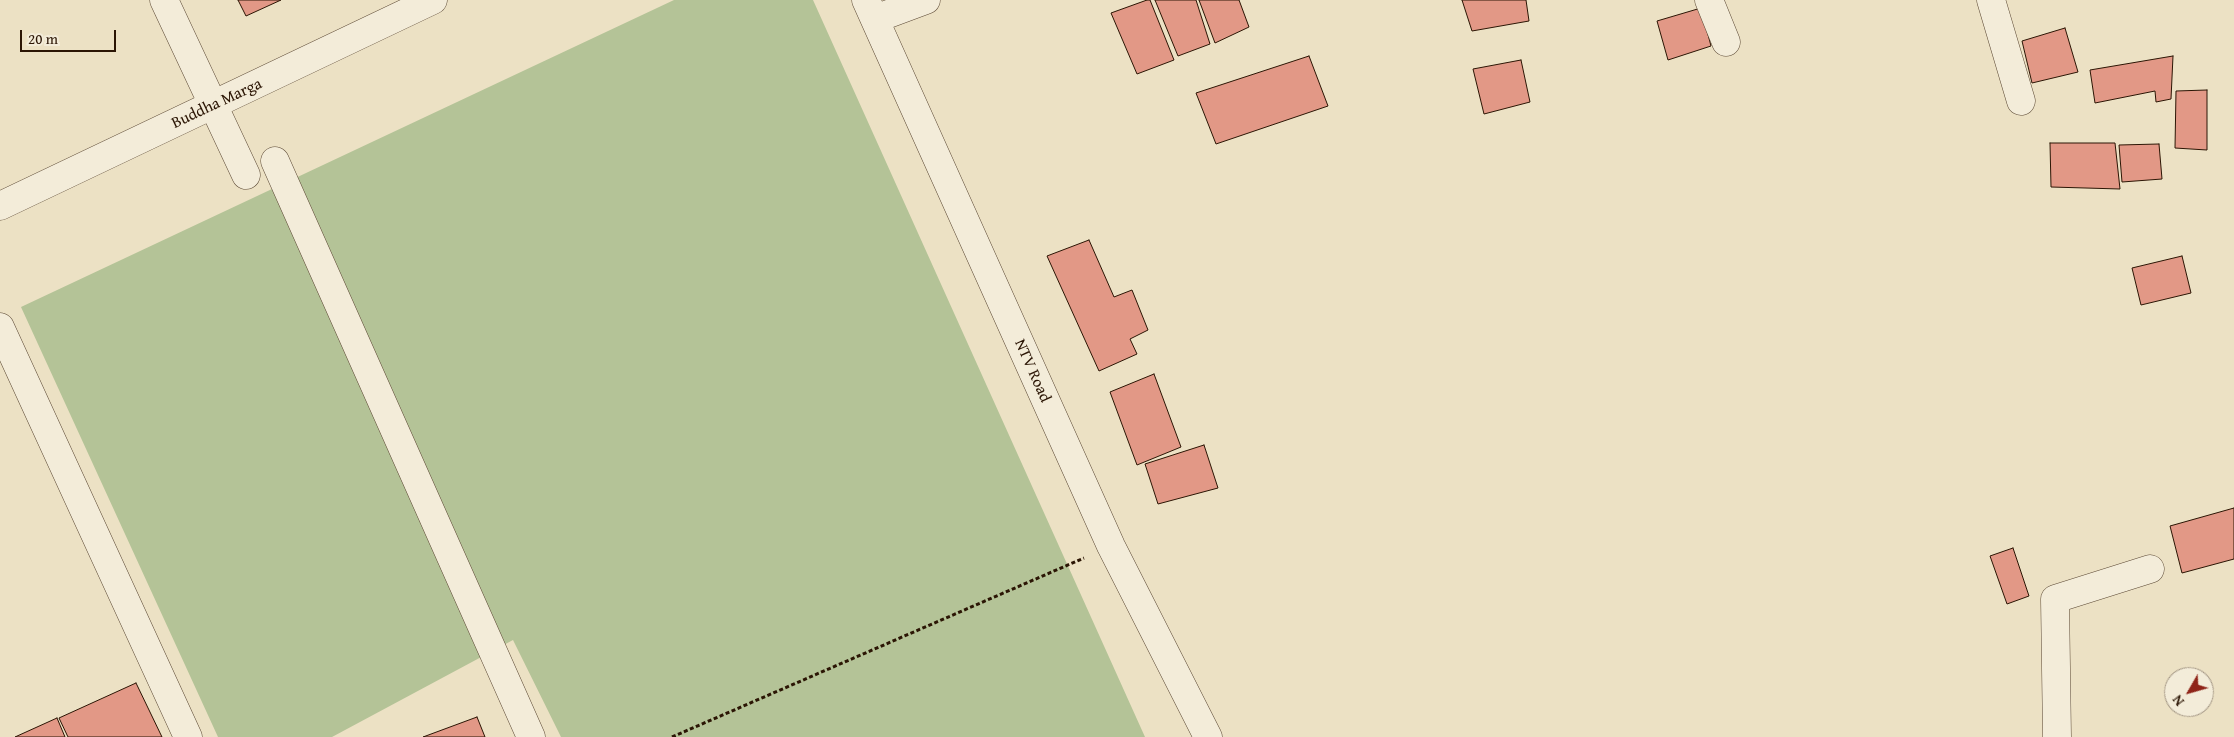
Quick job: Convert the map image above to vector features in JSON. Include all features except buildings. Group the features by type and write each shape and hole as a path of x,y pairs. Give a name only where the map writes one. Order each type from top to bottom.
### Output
{"street":[{"path":"164,0 246,175"},
{"name":"Buddha Marga","path":"0,206 213,107 433,0"},
{"path":"870,9 926,0"},
{"path":"1709,0 1726,42"},
{"path":"1991,0 2022,101"},
{"name":"NTV Road","path":"870,9 1111,546 1208,737"},
{"path":"275,161 531,737"},
{"path":"0,327 188,737"},
{"path":"2058,737 2056,599 2150,569"}],"path":[{"path":"672,737 1111,546"}],"green space":[{"path":"674,0 813,0 1145,737 561,737 513,640 332,737 218,737 21,307"}]}
